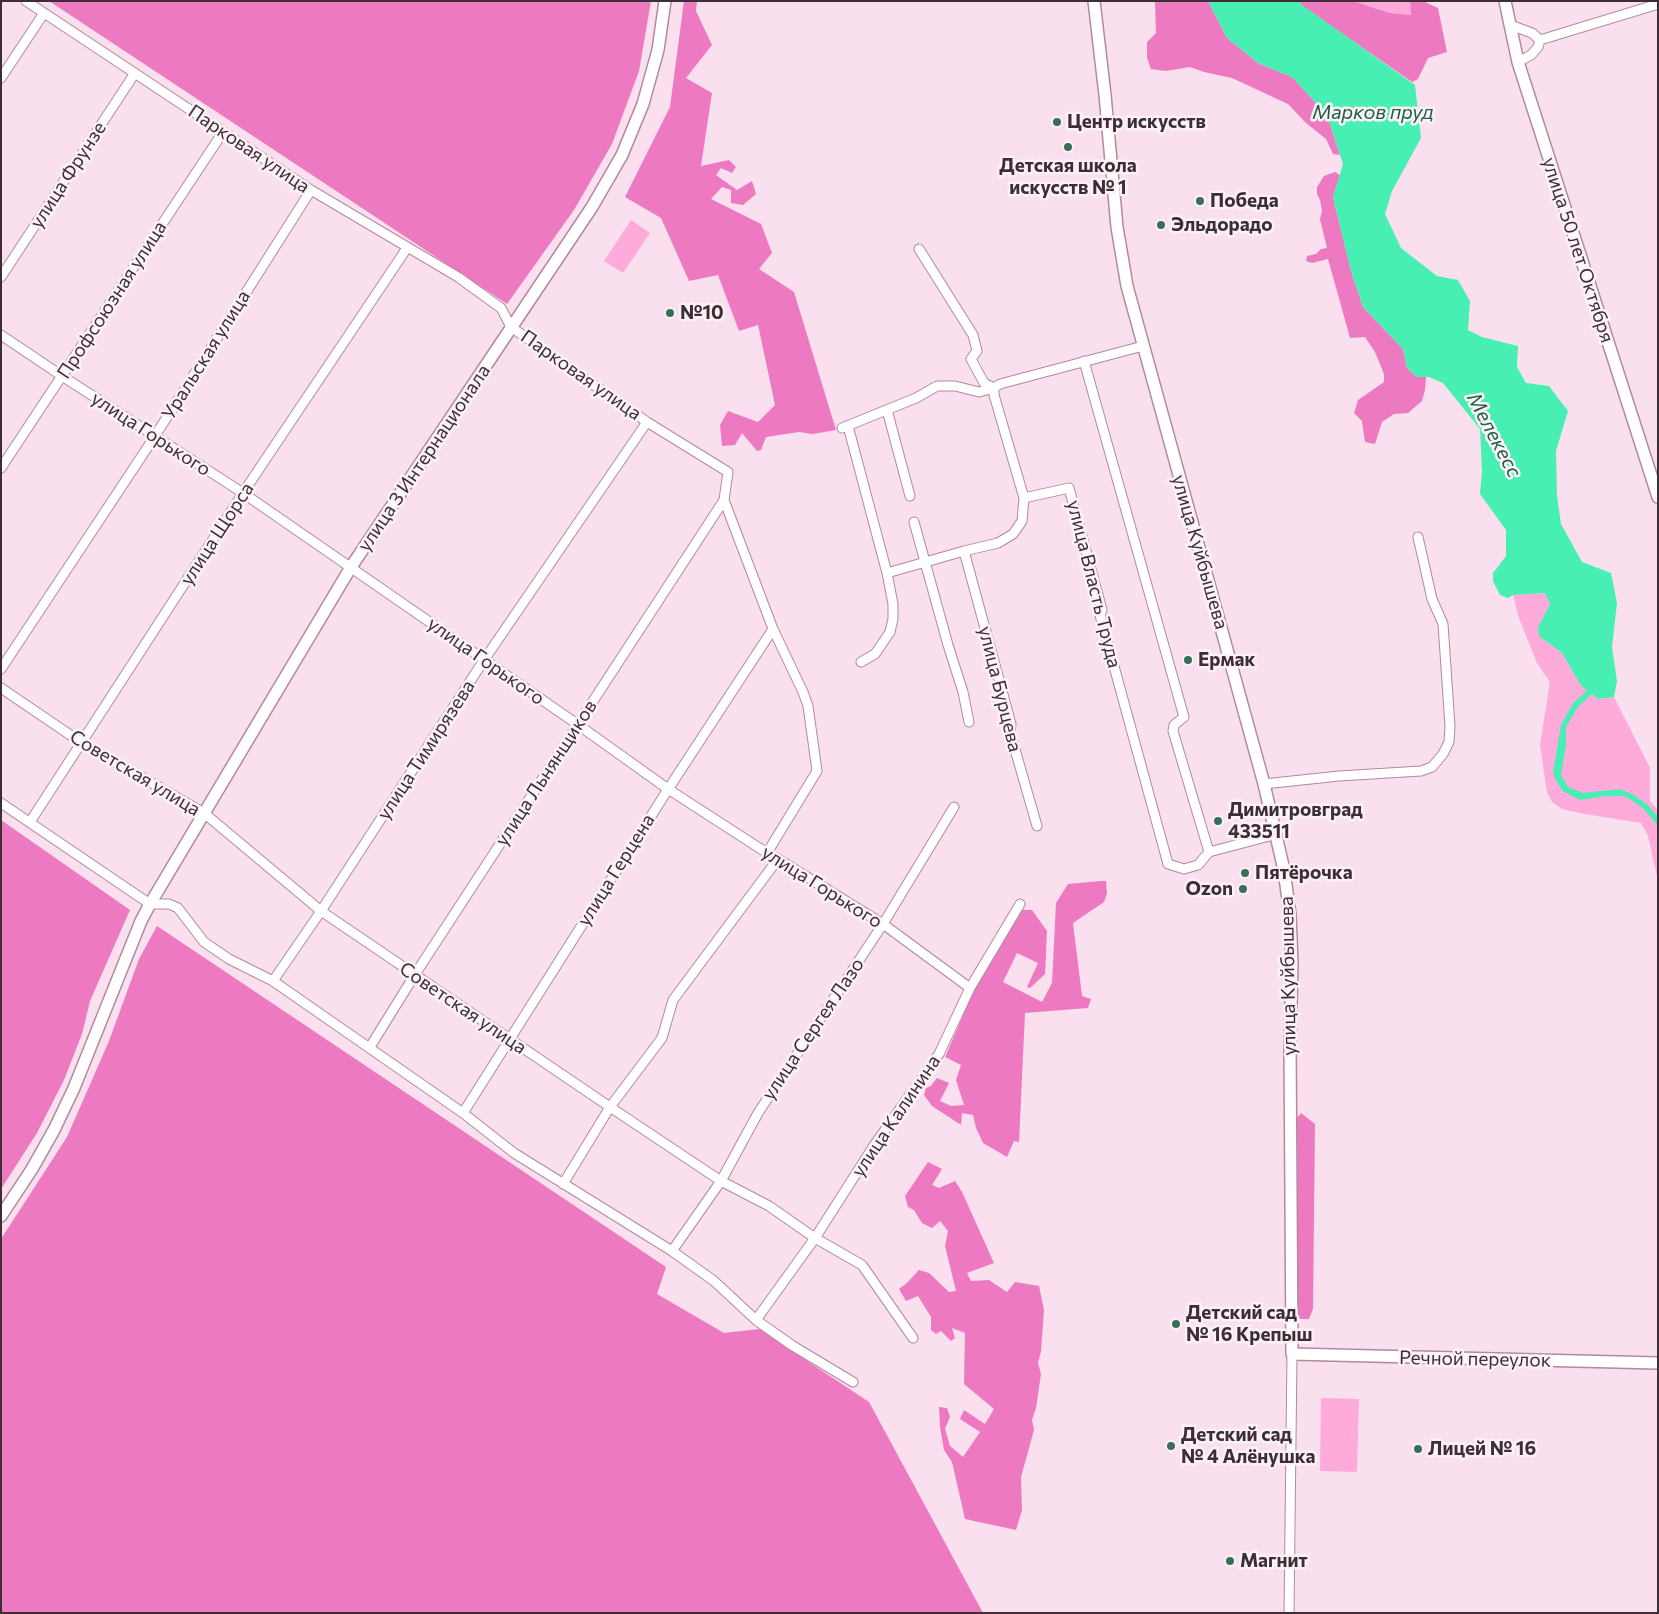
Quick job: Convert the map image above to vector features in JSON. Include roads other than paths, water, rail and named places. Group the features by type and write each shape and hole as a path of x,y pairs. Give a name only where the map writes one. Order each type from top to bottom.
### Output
{"main road":[{"name":"улица 3 Интернационала","path":"1,1216 54,1130 74,1088 140,921 352,567 592,207 622,155 643,104 658,50 665,1"},
{"name":"улица Куйбышева","path":"1094,1 1117,227 1127,286 1264,784 1284,870 1290,914 1292,964 1290,1071 1292,1354"},
{"name":"улица 50 лет Октября","path":"1505,1 1518,62 1658,497"},
{"name":"Речной переулок","path":"1292,1354 1658,1363"}],"street":[{"name":"Парковая улица","path":"26,1 136,72 311,190 458,277 501,308 511,327 647,422 728,472 724,500 773,629 808,706 817,771 767,854"},
{"path":"1540,40 1658,4"},
{"path":"1,78 44,13"},
{"path":"1510,25 1532,33 1540,40"},
{"path":"1518,62 1531,55 1538,47 1540,40"},
{"name":"улица Фрунзе","path":"1,277 136,72"},
{"name":"Профсоюзная улица","path":"1,468 223,132"},
{"name":"Уральская улица","path":"1,669 155,436 311,190"},
{"name":"улица Щорса","path":"30,822 243,493 407,248"},
{"path":"919,249 973,335 977,351 971,359 984,384 994,388"},
{"name":"улица Горького","path":"1,335 243,493 352,567 668,789 767,854 883,924 970,988"},
{"path":"860,662 875,654 890,632 893,604 887,573 845,427 916,398 937,386 955,386 979,392 994,388 1000,384 1143,346"},
{"path":"1084,362 1184,717 1174,725 1174,731 1209,852 1277,834"},
{"path":"887,573 998,543 1013,534 1022,520 1024,498 994,394 994,388"},
{"path":"887,410 910,496"},
{"name":"улица Тимирязева","path":"273,981 321,911 484,660 647,422"},
{"name":"улица Власть Труда","path":"1024,498 1069,488 1102,610 1100,614 1168,864 1184,869 1198,865 1209,852"},
{"name":"улица Льнянщиков","path":"370,1047 414,976 724,500"},
{"name":"улица Бурцева","path":"914,522 963,692 969,722"},
{"path":"1264,784 1339,776 1420,771 1432,767 1442,754 1449,742 1450,726 1443,624 1432,599 1418,537"},
{"name":"улица Бурцева","path":"964,551 1011,724 1010,732 1037,826"},
{"name":"улица Герцена","path":"463,1113 668,789 773,629"},
{"name":"Советская улица","path":"1,688 82,743 204,813 321,911 414,976 721,1181 769,1206 815,1238 862,1265 913,1338"},
{"path":"1,803 150,904 169,904 178,908 204,942 229,959 273,981 463,1113 514,1153 672,1252 714,1281 756,1320 793,1346 853,1382"},
{"name":"улица Сергея Лазо","path":"672,1252 721,1181 758,1112 883,924 954,807"},
{"path":"563,1184 610,1107 662,1038 673,1000 778,859"},
{"name":"улица Калинина","path":"756,1320 815,1238 875,1144 939,1054 970,988 1020,904"},
{"name":"улица Куйбышева","path":"1289,1613 1292,1354"}],"water":[{"name":"Марков пруд","path":"1208,1 1299,1 1415,85 1421,138 1392,191 1385,214 1401,248 1437,276 1458,280 1470,301 1468,330 1482,337 1518,346 1517,367 1526,383 1549,386 1568,411 1556,451 1557,496 1561,524 1582,562 1611,573 1617,603 1612,647 1617,681 1614,697 1598,699 1592,694 1577,708 1566,727 1566,745 1561,775 1568,787 1583,793 1620,789 1632,794 1648,805 1658,817 1658,826 1643,808 1625,796 1606,796 1580,800 1563,791 1556,781 1553,772 1561,725 1573,703 1587,691 1580,684 1562,653 1539,636 1538,627 1550,604 1545,593 1513,595 1508,598 1500,595 1493,581 1493,573 1506,556 1506,530 1480,494 1482,471 1480,429 1443,383 1429,377 1417,377 1407,368 1403,349 1363,307 1351,271 1333,197 1343,164 1327,115 1292,77 1258,63 1227,38"}],"place":[{"name":"Центр искусств","path":"1057,122"},
{"name":"Детская школа искусств № 1","path":"1068,147"},
{"name":"Победа","path":"1200,201"},
{"name":"Эльдорадо","path":"1161,225"},
{"name":"№10","path":"670,313"},
{"name":"Ермак","path":"1188,660"},
{"name":"Димитровград 433511","path":"1218,821"},
{"name":"Пятёрочка","path":"1245,873"},
{"name":"Ozon","path":"1243,889"},
{"name":"Детский сад № 16 Крепыш","path":"1176,1324"},
{"name":"Детский сад № 4 Алёнушка","path":"1171,1446"},
{"name":"Лицей № 16","path":"1418,1449"},
{"name":"Магнит","path":"1230,1561"}],"water label":[{"name":"Мелекесс","path":"1494,435"}]}
